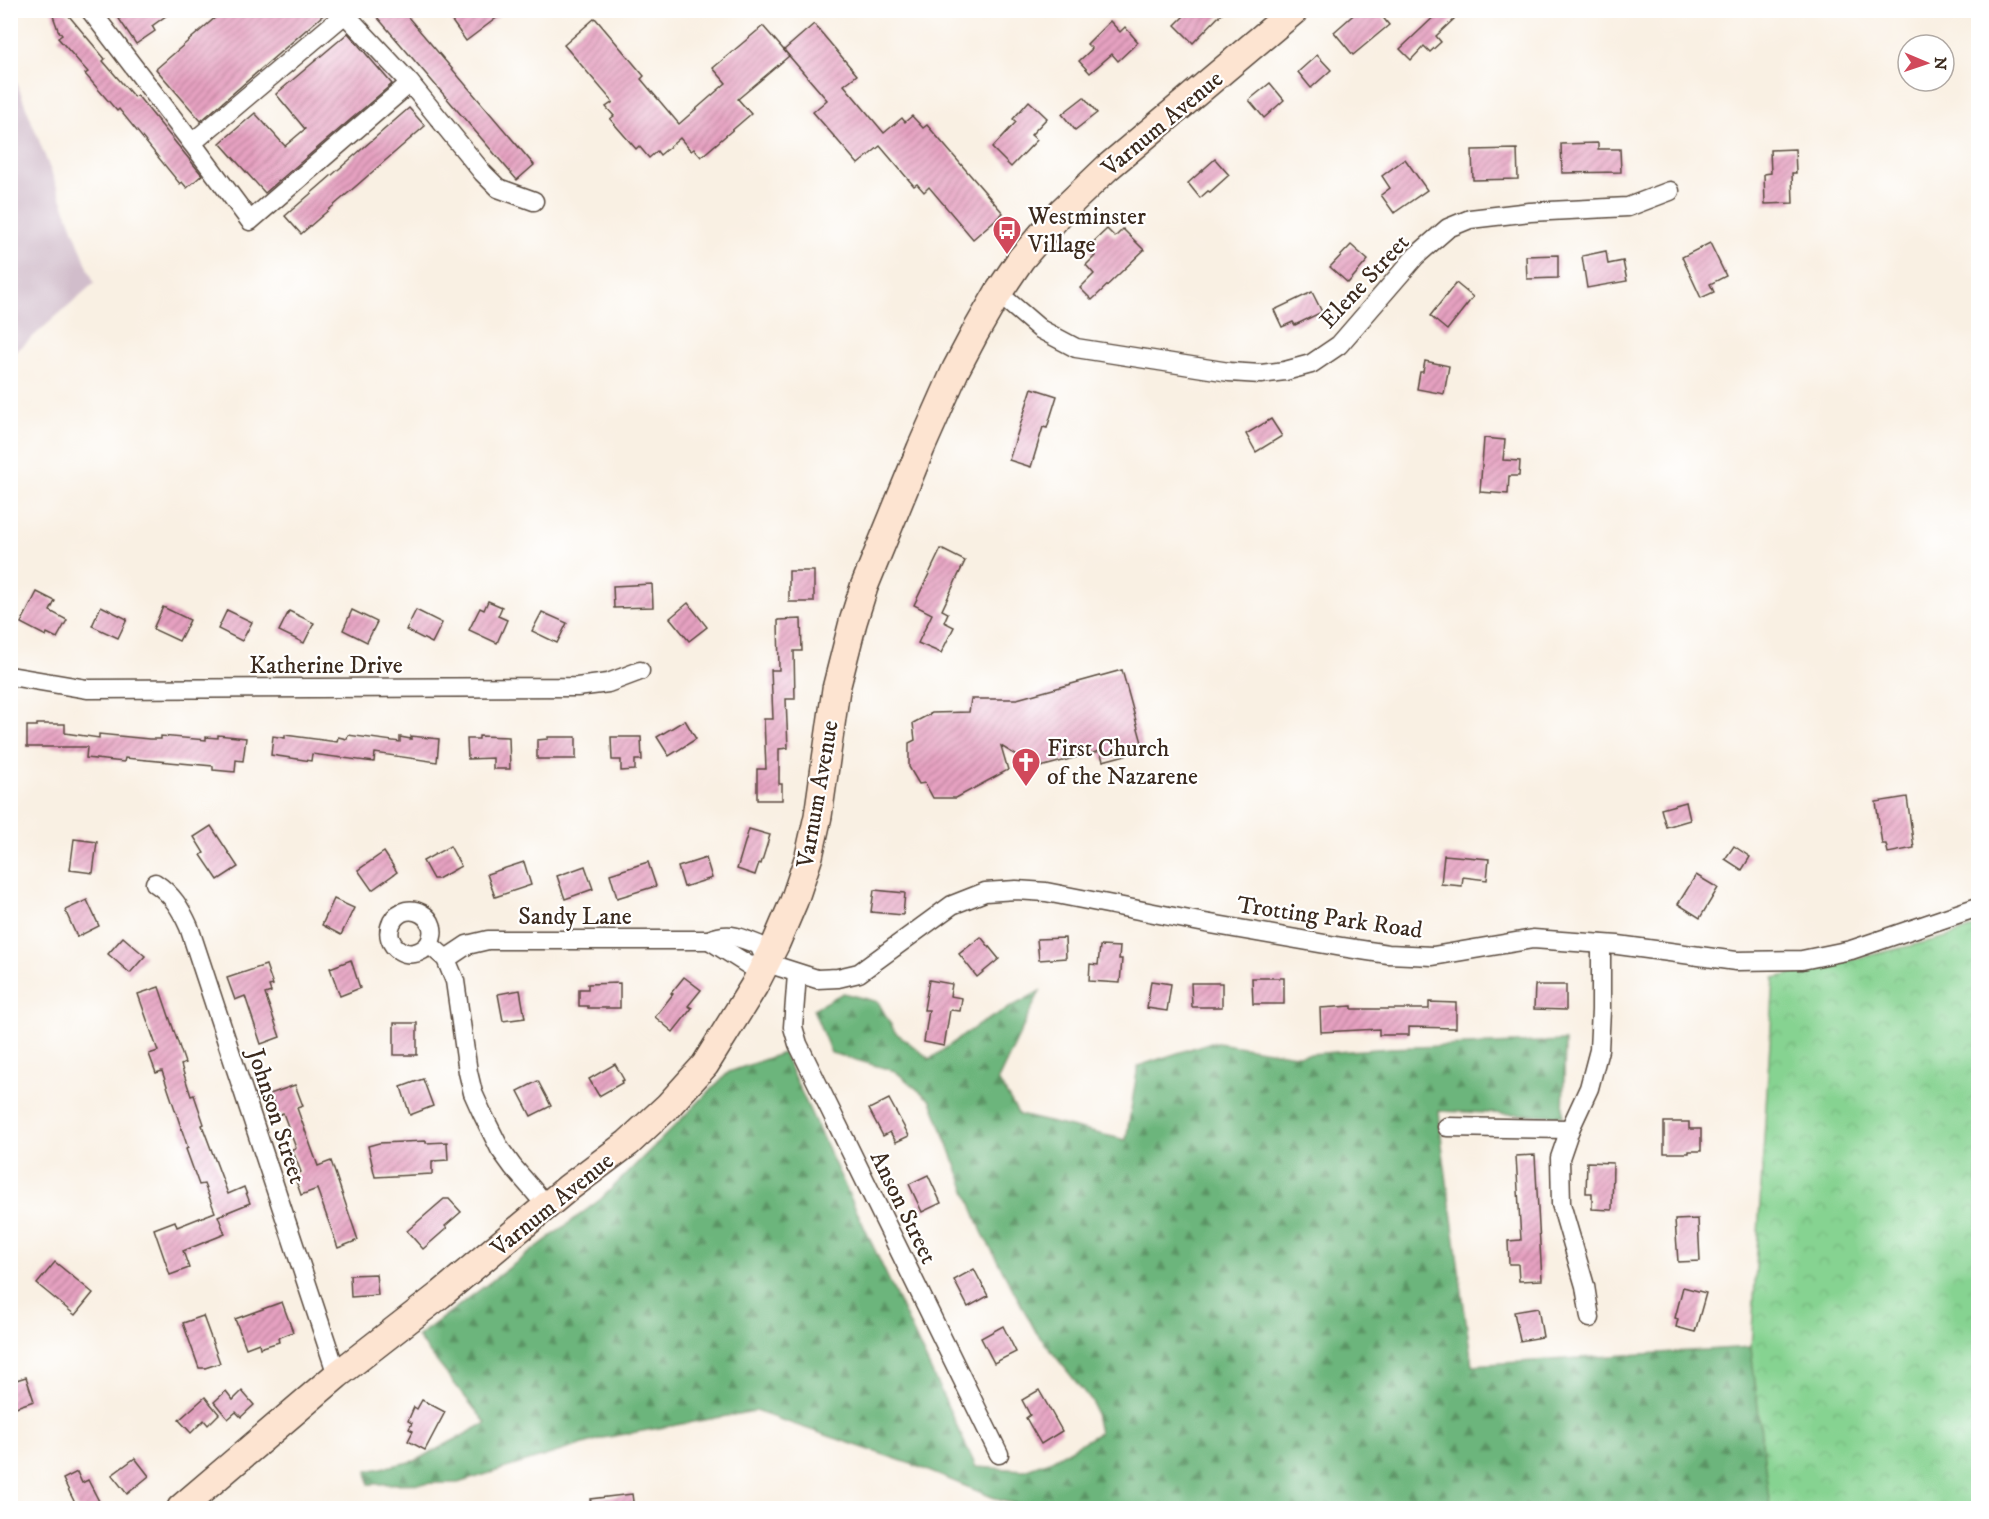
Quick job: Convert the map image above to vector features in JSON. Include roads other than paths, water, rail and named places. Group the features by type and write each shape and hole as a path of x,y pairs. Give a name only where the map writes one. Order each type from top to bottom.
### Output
{"main road":[{"name":"Varnum Avenue","path":"181,1509 337,1375 628,1143 688,1086 722,1041 767,963 794,901 811,848 841,667 864,587 965,351 998,292 1042,234 1087,186 1295,10"}],"street":[{"path":"90,10 250,220 410,83"},
{"path":"192,143 345,12 410,83 483,173 498,188 534,201"},
{"name":"Elene Street","path":"998,292 1040,329 1076,348 1228,372 1261,374 1285,371 1311,364 1339,345 1416,256 1448,228 1470,219 1530,212 1628,207 1670,191"},
{"name":"Katherine Drive","path":"10,676 87,689 577,687 608,683 640,671"},
{"name":"Johnson Street","path":"155,883 166,890 177,904 189,927 337,1375"},
{"name":"Trotting Park Road","path":"767,963 817,979 838,978 859,973 952,905 985,892 1016,890 1046,892 1205,923 1388,954 1433,956 1533,939 1601,944 1736,961 1802,960 1851,950 1978,907"},
{"name":"Sandy Lane","path":"446,959 466,945 488,940 709,940 750,966 767,963"},
{"path":"429,944 446,959 455,981 466,1063 473,1093 482,1113 500,1149 547,1206"},
{"path":"1590,1318 1585,1286 1561,1204 1560,1158 1570,1129 1589,1088 1599,1050 1601,944"},
{"name":"Anson Street","path":"797,974 793,1027 798,1044 999,1454"},
{"path":"1447,1126 1570,1129"}],"place":[{"name":"Westminster Village","path":"1007,256"},
{"name":"First Church of the Nazarene","path":"1026,788"}]}
